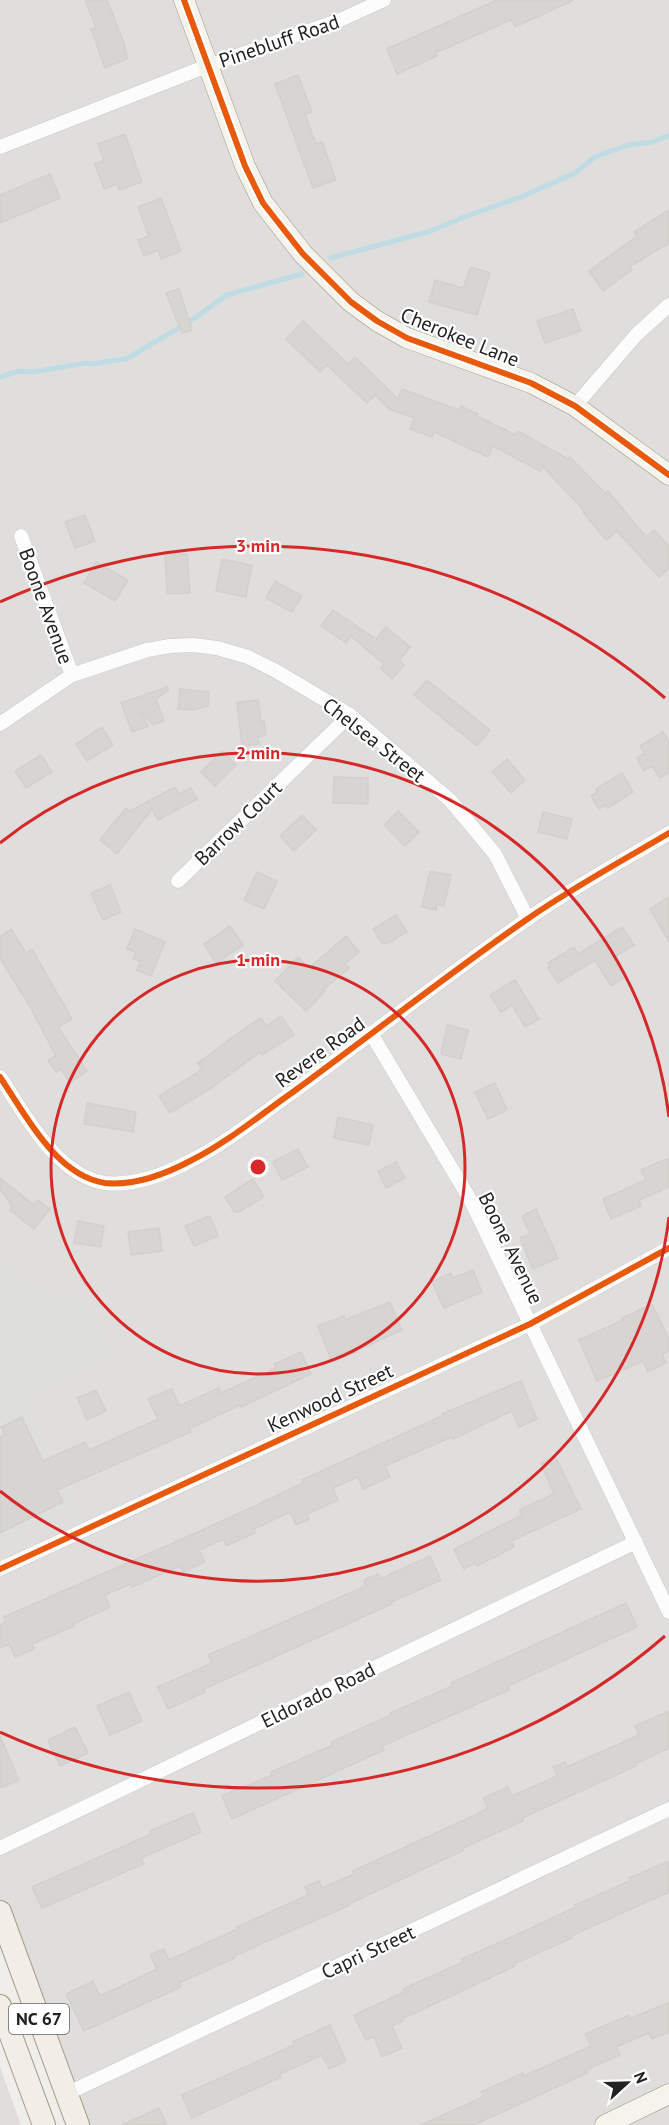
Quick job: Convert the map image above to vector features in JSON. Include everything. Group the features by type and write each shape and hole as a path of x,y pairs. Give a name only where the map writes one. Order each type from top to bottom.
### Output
{"main road":[{"name":"NC 67","path":"0,1912 78,2125"},
{"name":"NC 67","path":"0,2006 44,2125"}],"street":[{"name":"Cherokee Lane","path":"184,0 245,166 263,203 303,254 351,302 377,321 407,338 531,383 575,405 669,475"},
{"name":"Pinebluff Road","path":"0,147 207,66 340,20 384,0"},
{"path":"575,405 636,335 669,305"},
{"name":"Boone Avenue","path":"21,536 72,675"},
{"name":"Chelsea Street","path":"0,724 72,675 147,650 194,645 217,648 248,657 276,671 350,716 450,800 495,854 528,919"},
{"name":"Barrow Court","path":"178,881 350,716"},
{"name":"Revere Road","path":"0,1077 39,1136 55,1154 87,1177 117,1184 134,1182 164,1173 193,1160 233,1135 528,919 669,833"},
{"name":"Boone Avenue","path":"372,1035 471,1201 669,1612"},
{"name":"Kenwood Street","path":"0,1569 530,1324 669,1248"},
{"name":"Eldorado Road","path":"0,1848 636,1542"},
{"name":"Capri Street","path":"66,2094 669,1809"},
{"path":"605,2125 669,2094"}],"shaded area":[{"path":"0,0 669,0 669,2125 81,2125 0,1910"},
{"path":"0,1261 17,1279 46,1294 87,1303 109,1357 21,1399 74,1507 0,1542"},
{"path":"0,2067 21,2125 0,2125"}],"building":[{"path":"85,0 107,0 128,58 105,68 91,29 96,27"},
{"path":"497,0 574,0 515,27 511,20 435,53 437,56 397,74 387,49"},
{"path":"298,75 312,112 305,114 316,144 322,142 336,180 313,188 275,84"},
{"path":"125,134 142,182 119,190 117,184 104,189 95,164 104,161 98,144"},
{"path":"50,174 60,198 0,223 0,195"},
{"path":"161,198 181,251 161,259 158,250 144,256 138,240 149,236 138,207"},
{"path":"669,210 669,243 629,267 632,270 603,291 589,271 637,236 634,232"},
{"path":"471,267 490,273 477,315 429,302 435,280 463,288"},
{"path":"179,289 192,330 182,333 166,293"},
{"path":"573,309 581,331 545,343 537,321"},
{"path":"303,321 348,364 355,357 398,399 402,389 459,410 461,406 516,435 518,431 568,459 570,457 605,493 608,491 646,537 654,530 669,546 669,568 659,577 617,531 606,540 583,512 584,510 543,467 540,471 493,446 488,457 434,432 432,437 410,429 414,418 389,409 375,395 367,403 327,365 320,372 286,339"},
{"path":"85,515 95,541 75,548 65,522"},
{"path":"187,554 190,593 167,594 165,555"},
{"path":"222,559 252,565 246,597 216,591"},
{"path":"96,562 128,580 115,601 84,583"},
{"path":"275,581 302,596 292,612 266,598"},
{"path":"333,610 376,639 386,627 410,647 399,661 404,665 392,679 381,669 384,664 351,636 346,643 321,626"},
{"path":"427,680 490,730 477,746 414,695"},
{"path":"167,687 169,690 156,699 164,721 153,725 140,711 148,726 132,732 121,703"},
{"path":"180,689 209,692 208,706 194,710 178,709"},
{"path":"258,700 266,735 258,737 259,744 242,746 237,703"},
{"path":"102,727 113,745 87,761 76,744"},
{"path":"663,732 669,741 669,773 660,778 652,766 644,771 637,758 645,753 640,746"},
{"path":"222,751 236,765 215,786 201,772"},
{"path":"41,755 52,772 26,788 15,771"},
{"path":"507,759 525,780 511,793 492,772"},
{"path":"622,773 633,792 608,808 606,805 599,809 591,796 598,792 596,789"},
{"path":"334,777 368,778 368,804 333,803"},
{"path":"175,787 179,794 191,788 197,799 158,820 152,809 117,854 100,840 126,808 130,811"},
{"path":"398,811 419,832 405,846 384,825"},
{"path":"543,812 572,819 567,839 538,832"},
{"path":"302,815 316,830 294,851 280,836"},
{"path":"430,871 451,875 444,906 437,904 436,910 422,907"},
{"path":"257,872 277,881 264,909 244,900"},
{"path":"110,885 121,912 103,920 91,893"},
{"path":"669,897 669,942 650,909"},
{"path":"396,915 407,932 388,943 382,943 373,929"},
{"path":"230,926 243,945 216,963 204,944"},
{"path":"622,927 634,945 613,958 625,977 611,986 595,960 558,983 548,968 550,967 548,963 574,947 578,954"},
{"path":"11,929 26,953 32,949 72,1019 58,1027 87,1071 70,1083 61,1069 56,1072 48,1060 56,1056 29,1005 0,958 0,937"},
{"path":"135,929 165,942 151,976 137,970 140,961 133,959 136,952 127,949"},
{"path":"346,936 359,952 345,964 349,968 323,990 325,991 306,1011 275,981 298,957 309,968"},
{"path":"515,980 539,1019 525,1027 512,1005 501,1012 490,995"},
{"path":"281,1016 294,1035 262,1055 260,1052 210,1089 170,1113 159,1096 202,1070 198,1063 245,1028 261,1018 266,1026"},
{"path":"447,1025 468,1030 461,1059 441,1054"},
{"path":"495,1083 507,1110 488,1119 475,1092"},
{"path":"87,1103 136,1112 133,1132 84,1124"},
{"path":"338,1117 373,1125 369,1145 334,1138"},
{"path":"298,1149 308,1167 282,1180 273,1162"},
{"path":"669,1158 669,1187 639,1200 641,1206 611,1219 603,1199 646,1180 641,1170"},
{"path":"396,1162 405,1178 386,1188 378,1171"},
{"path":"0,1178 34,1205 38,1200 50,1209 34,1229 10,1210 12,1206 0,1189"},
{"path":"253,1179 264,1197 239,1212 234,1212 225,1197"},
{"path":"536,1209 558,1258 533,1269 520,1238 530,1234 522,1216"},
{"path":"210,1216 218,1236 194,1246 185,1226"},
{"path":"78,1221 104,1226 101,1247 74,1243"},
{"path":"159,1228 162,1251 131,1255 128,1232"},
{"path":"473,1270 482,1292 444,1308 432,1282 451,1273 453,1278"},
{"path":"390,1302 402,1330 332,1362 318,1326 344,1316 345,1320"},
{"path":"652,1304 669,1339 669,1351 662,1354 666,1363 648,1372 643,1361 597,1381 579,1340"},
{"path":"301,1352 311,1374 189,1429 191,1432 57,1490 63,1502 0,1533 0,1437 5,1435 1,1427 22,1417 43,1461 85,1442 89,1450 158,1419 148,1399 172,1389 179,1406 219,1388 221,1393 276,1368 274,1364"},
{"path":"521,1381 537,1419 519,1427 512,1411 453,1439 452,1437 385,1466 390,1477 363,1489 358,1477 333,1488 338,1500 307,1514 309,1519 296,1525 290,1512 254,1529 255,1533 226,1546 224,1539 199,1550 205,1562 183,1572 180,1566 132,1587 130,1584 105,1595 110,1607 32,1644 34,1649 15,1657 9,1644 0,1648 0,1625 6,1622 4,1617 189,1536 303,1483 302,1480 442,1416 442,1414"},
{"path":"96,1390 106,1411 87,1420 77,1398"},
{"path":"555,1456 581,1509 511,1541 514,1547 477,1566 475,1563 464,1569 454,1549 522,1515 519,1510 554,1494 541,1463"},
{"path":"430,1556 441,1580 204,1689 205,1692 168,1709 158,1687 212,1663 208,1655 366,1586 364,1580 378,1574 380,1579"},
{"path":"626,1603 637,1627 508,1686 509,1690 382,1746 384,1750 232,1819 222,1796 333,1745 331,1742 452,1686 451,1683"},
{"path":"129,1692 142,1721 110,1735 97,1706"},
{"path":"669,1711 669,1748 635,1764 636,1766 522,1818 523,1821 463,1848 464,1850 350,1905 234,1956 235,1958 179,1983 181,1987 84,2031 66,1994 93,1981 100,1996 111,1991 157,1969 150,1955 164,1949 169,1960 238,1929 237,1927 308,1895 305,1887 319,1881 322,1888 354,1874 353,1871 475,1815 488,1808 483,1798 508,1787 512,1796 557,1776 553,1767 565,1762 567,1767 639,1735 635,1726"},
{"path":"75,1727 88,1753 60,1766 48,1740"},
{"path":"0,1736 19,1780 0,1788"},
{"path":"193,1813 201,1832 141,1858 144,1864 42,1908 32,1887"},
{"path":"669,1861 669,1892 571,1936 572,1938 514,1964 515,1966 402,2019 403,2021 392,2026 402,2048 382,2057 374,2037 366,2040 354,2015 404,1992 403,1989 463,1962 462,1959"},
{"path":"669,2002 669,2032 652,2039 649,2033 616,2047 620,2055 586,2070 587,2073 474,2125 421,2125 483,2097 481,2092 523,2073 524,2076 591,2046 585,2034 629,2015 630,2019"},
{"path":"330,2025 346,2061 329,2069 322,2055 280,2074 281,2077 192,2118 182,2095 294,2045 293,2042"},
{"path":"159,2108 167,2125 122,2125"}],"waterway":[{"path":"331,258 431,231 521,197 575,173 595,157 628,145 652,142 669,135"},
{"path":"0,377 19,371 33,372 126,359 189,322 227,295 302,274"}],"cycle path":[{"path":"184,0 245,166 263,203 303,254 351,302 377,321 407,338 531,383 575,406 669,475"},
{"path":"0,1077 44,1141 71,1169 87,1178 105,1183 127,1183 172,1170 231,1137 543,908 669,833"},
{"path":"0,1569 530,1324 669,1248"}]}
